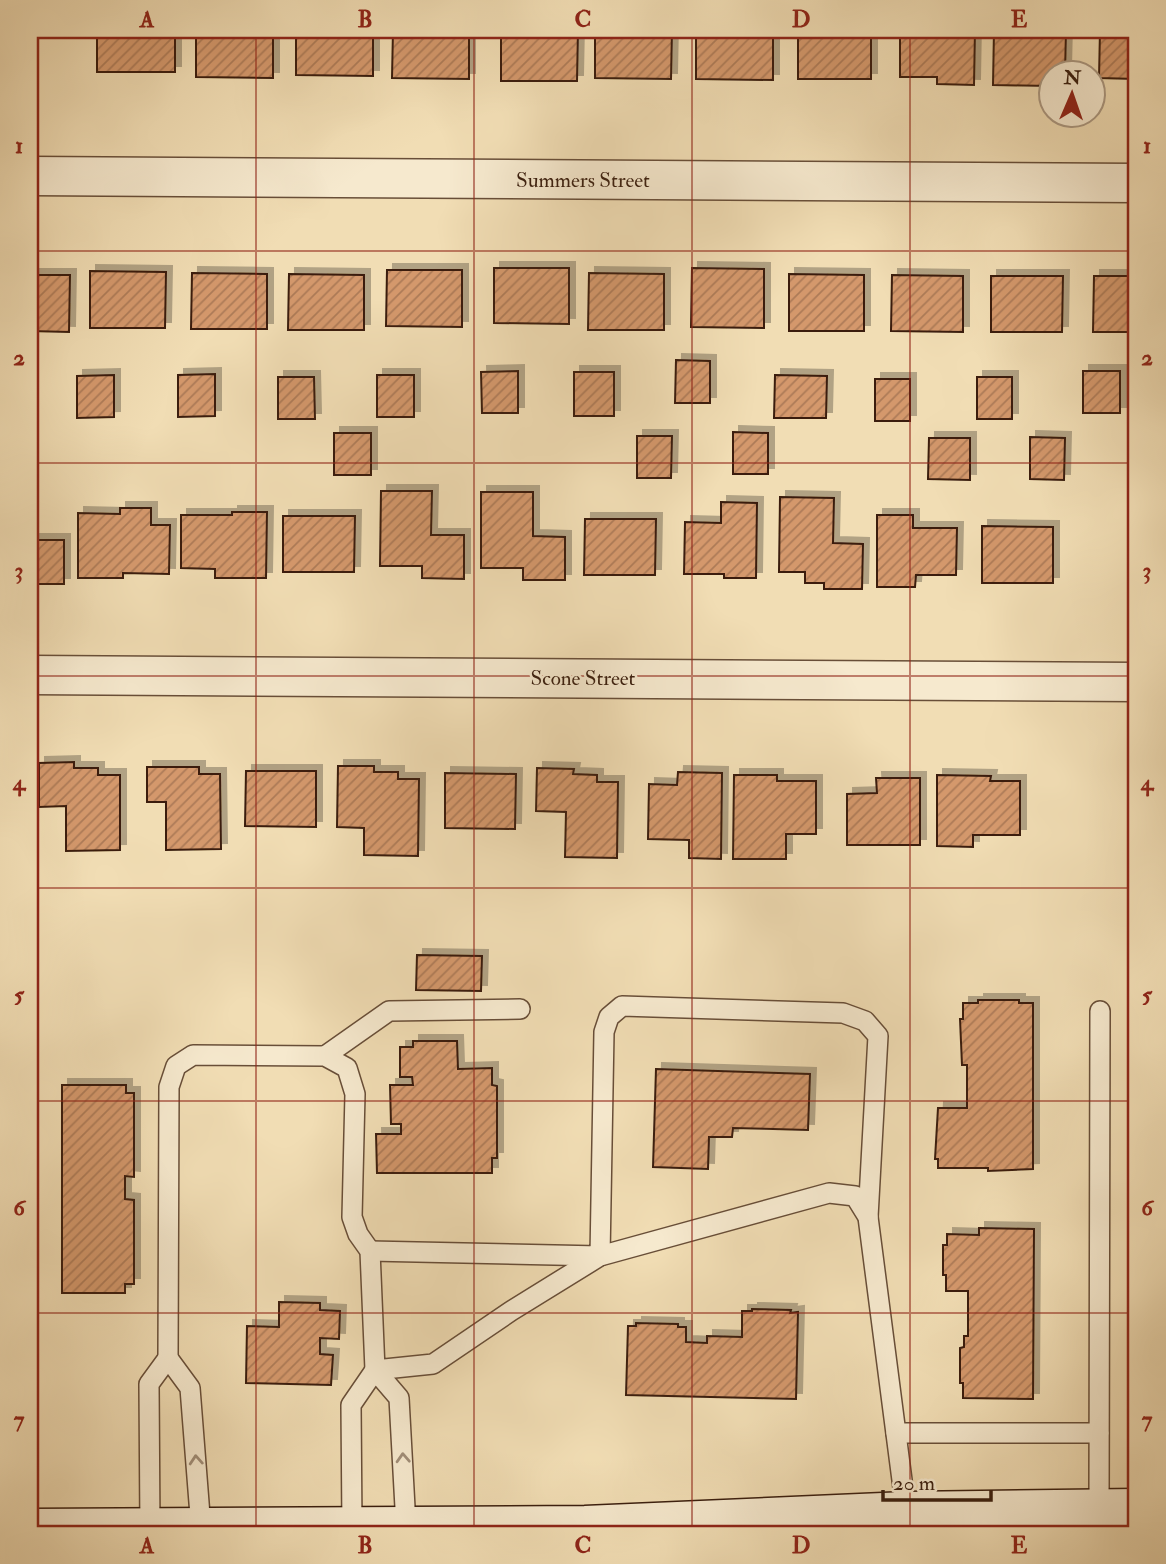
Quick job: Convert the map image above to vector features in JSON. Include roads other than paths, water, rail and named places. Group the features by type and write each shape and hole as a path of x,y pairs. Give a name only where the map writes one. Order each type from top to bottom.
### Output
{"street":[{"name":"Summers Street","path":"30,176 1136,183"},
{"name":"Scone Street","path":"30,675 1136,682"},
{"path":"30,1528 585,1525 906,1511 1118,1508"}],"lane":[{"path":"600,1256 604,1032 609,1017 622,1006 843,1013 865,1021 877,1036 869,1217 906,1511"},
{"path":"325,1056 389,1011 520,1009"},
{"path":"1100,1011 1099,1433 1118,1508"},
{"path":"150,1529 149,1384 168,1358 169,1087 176,1066 193,1055 325,1056 348,1068 355,1094 352,1217 358,1234 370,1251 375,1370 351,1405 352,1527"},
{"path":"375,1370 433,1364 511,1311 600,1256 829,1193 855,1196 869,1217"},
{"path":"370,1251 600,1256"},
{"path":"168,1358 190,1388 201,1528"},
{"path":"375,1370 399,1398 406,1526"},
{"path":"897,1433 1099,1433"}]}
